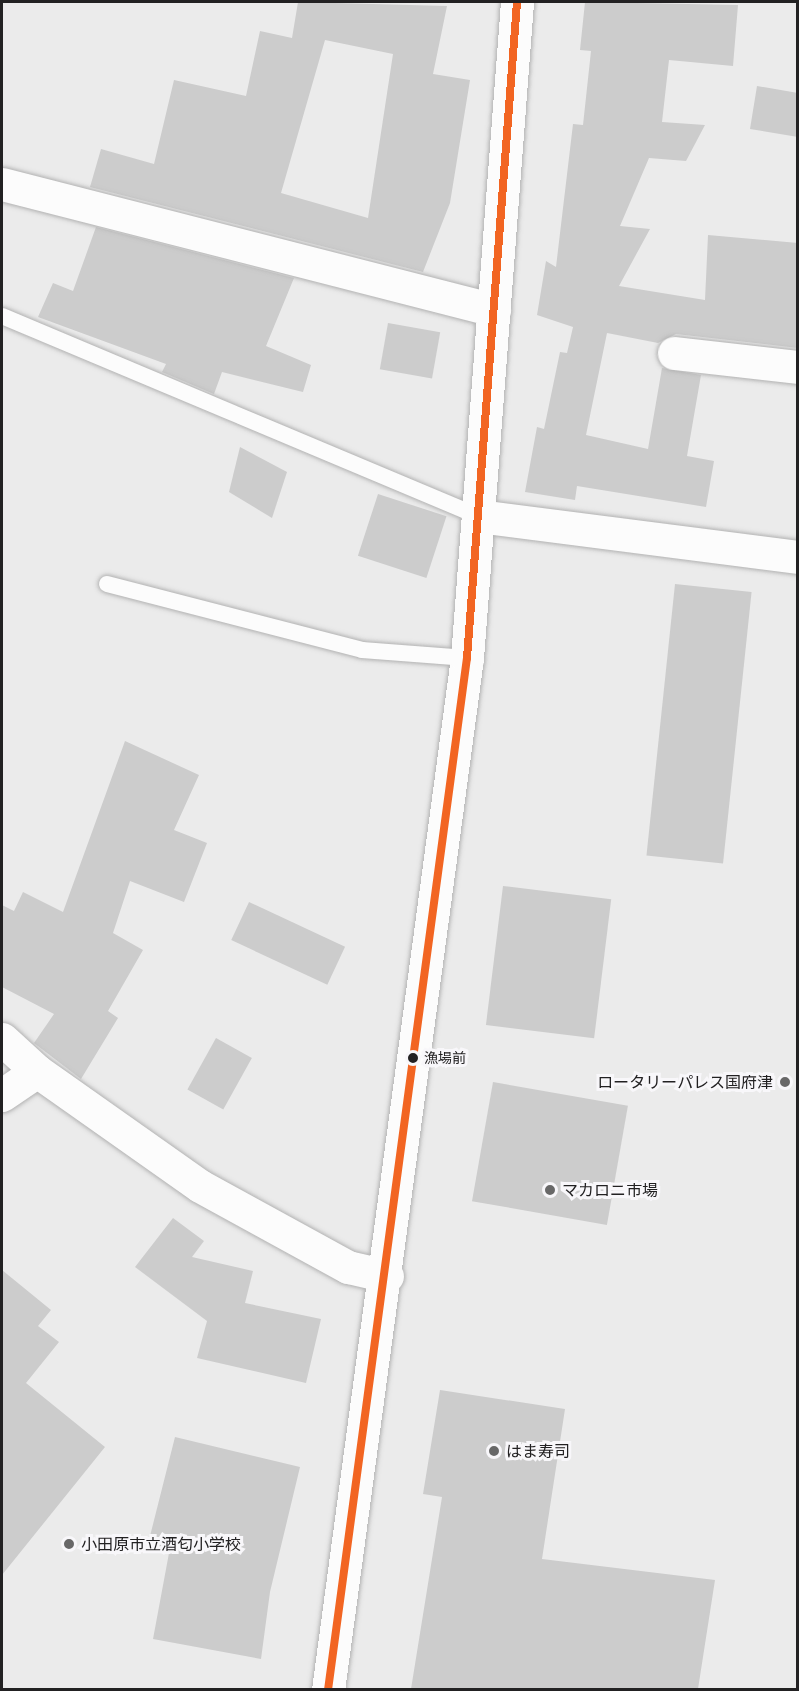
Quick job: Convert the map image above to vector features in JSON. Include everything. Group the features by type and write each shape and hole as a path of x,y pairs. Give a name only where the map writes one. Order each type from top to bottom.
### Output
{"main road":[{"path":"328,1689 387,1276 467,658 517,2"},
{"path":"2,184 494,310"},
{"path":"674,353 798,367"},
{"path":"478,516 798,557"},
{"path":"2,1039 37,1071 200,1186 348,1267 387,1276"},
{"path":"2,1095 37,1071"}],"lane":[{"path":"2,316 478,516"},
{"path":"107,584 362,650 467,658"}],"building":[{"path":"298,2 447,6 433,74 470,80 450,203 423,272 90,187 101,149 154,164 174,80 246,96 260,31 292,38","holes":["325,40 393,54 368,218 281,193"]},
{"path":"585,2 738,5 733,66 669,60 662,122 705,125 686,161 649,158 620,226 650,229 619,286 705,300 708,235 798,243 798,348 676,334 658,343 607,333 586,435 648,449 662,368 701,375 687,456 714,461 706,507 577,486 575,500 525,492 537,427 544,429 560,352 567,353 573,327 537,315 546,261 556,267 573,124 583,125 591,51 580,50"},
{"path":"757,86 798,93 798,137 750,129"},
{"path":"96,227 294,278 266,346 311,365 303,392 222,372 214,394 162,372 166,364 38,317 53,283 73,291"},
{"path":"388,323 440,332 432,378 380,369"},
{"path":"240,447 287,472 272,518 229,492"},
{"path":"378,494 446,516 426,578 358,556"},
{"path":"675,584 752,592 723,864 646,856"},
{"path":"125,741 199,775 174,830 207,843 184,902 130,881 113,933 143,950 108,1011 118,1018 81,1079 34,1043 54,1014 2,987 2,905 14,911 23,892 63,912"},
{"path":"503,886 611,899 594,1038 486,1025"},
{"path":"249,902 345,947 327,985 231,940"},
{"path":"216,1038 252,1058 223,1109 187,1090"},
{"path":"493,1082 628,1106 607,1225 472,1201"},
{"path":"173,1218 204,1241 192,1257 253,1271 245,1303 321,1319 306,1383 197,1358 207,1321 135,1267"},
{"path":"2,1270 51,1310 38,1326 59,1342 26,1383 105,1447 2,1575"},
{"path":"440,1390 565,1409 542,1559 715,1580 698,1689 411,1689 442,1497 423,1494"},
{"path":"175,1437 300,1467 270,1592 261,1659 153,1639 169,1553 147,1548"}],"transit line":[{"path":"328,1690 467,658 517,2"}],"place":[{"name":"漁場前","path":"413,1058"},
{"name":"ロータリーパレス国府津","path":"785,1082"},
{"name":"マカロニ市場","path":"550,1190"},
{"name":"はま寿司","path":"494,1451"},
{"name":"小田原市立酒匂小学校","path":"69,1544"}]}
